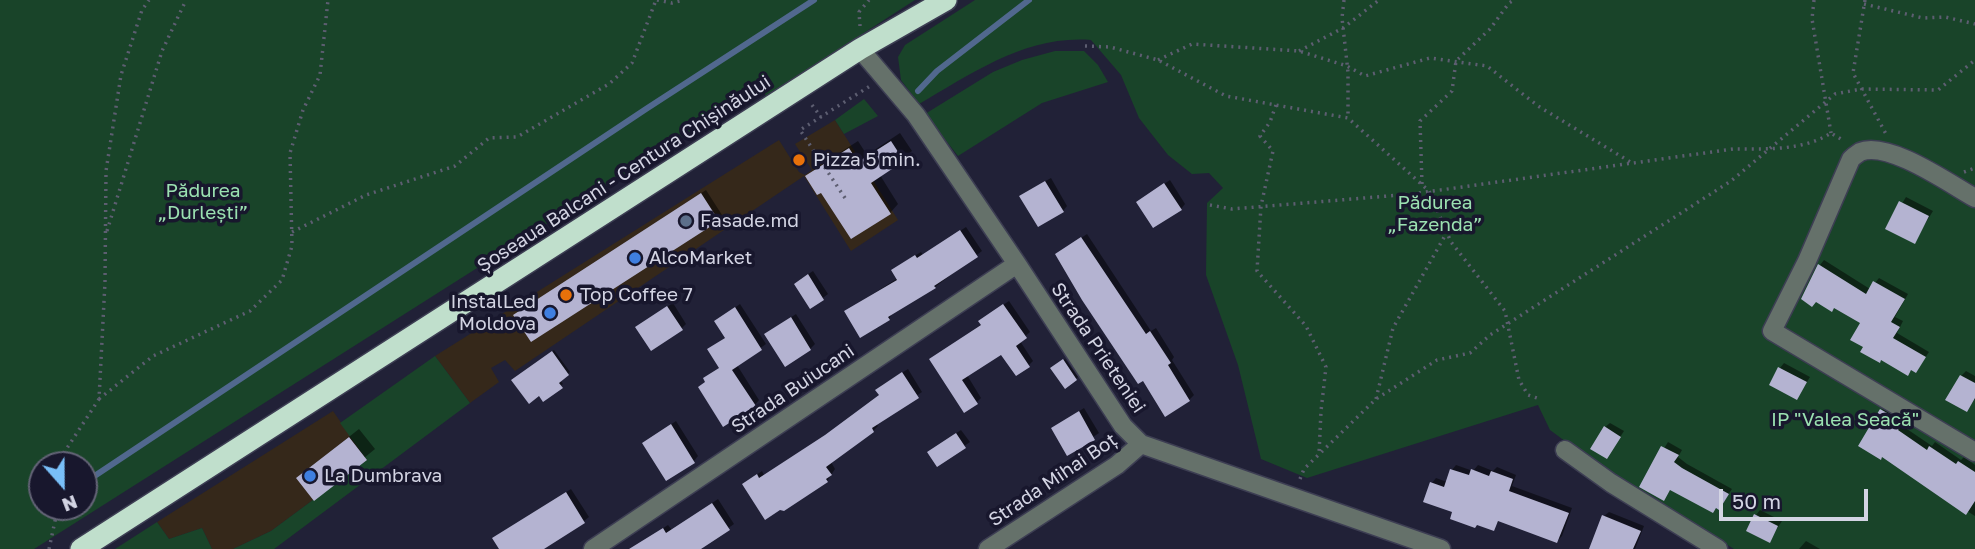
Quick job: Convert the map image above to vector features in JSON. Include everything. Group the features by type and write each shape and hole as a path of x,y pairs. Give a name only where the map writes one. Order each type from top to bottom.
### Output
{"highway":[{"name":"Șoseaua Balcani - Centura Chișinăului","path":"81,549 860,49 946,0"}],"street":[{"name":"Strada Prieteniei","path":"860,49 916,115 1123,426 1141,444 1441,549"},
{"path":"1975,198 1897,155 1861,151 1851,159 1807,261 1772,331 1975,452"},
{"name":"Strada Buiucani","path":"593,549 1017,264"},
{"name":"Strada Mihai Boț","path":"988,549 1117,466 1141,444"},
{"path":"1564,450 1611,483 1718,549"}],"path":[{"path":"99,399 106,172 121,75 142,10 149,0"},
{"path":"106,237 162,51 186,0"},
{"path":"65,451 99,399 153,356 250,312 282,280 292,246 289,153 303,110 320,75 328,0"},
{"path":"292,232 366,195 455,166 489,138 517,137 609,84 632,63 655,0 672,3 684,0"},
{"path":"1344,0 1348,118"},
{"path":"1299,51 1343,27 1379,0"},
{"path":"1422,184 1420,121 1452,91 1456,61 1490,29 1514,0"},
{"path":"1814,0 1812,19 1831,133 1861,151"},
{"path":"1897,155 1853,74 1865,2 1923,18 1945,18 1975,24"},
{"path":"1158,60 1192,44 1299,51 1348,66 1365,76 1430,58 1487,66 1538,106 1633,163"},
{"path":"1085,46 1110,47 1158,60 1226,96 1348,118 1429,191 1451,242 1505,311 1519,380 1528,395 1537,398"},
{"path":"1293,498 1304,469 1376,399 1437,360 1470,353 1508,324 1731,181 1835,94 1861,89 1938,90 1975,60"},
{"path":"845,198 800,130 884,77"},
{"path":"810,102 821,117"},
{"path":"1276,105 1261,136 1273,151 1261,206 1257,271 1306,326 1326,367 1319,454"},
{"path":"1210,205 1232,209 1429,191 1733,149 1769,149 1817,142 1831,133"},
{"path":"1376,399 1393,328 1447,232"},
{"path":"49,549 55,521"}],"shaded area":[{"path":"835,120 898,220 851,251 804,176 515,371 505,360 491,368 499,382 470,403 435,356 779,140 799,172 805,175 812,170 795,144"},
{"path":"333,411 367,460 271,531 233,549 212,549 202,528 169,539 157,522"}],"green space":[{"name":"Pădurea „Durlești”","path":"0,0 915,0 766,96 761,88 98,508 98,451 28,451 28,521 78,521 34,549 0,549"},
{"name":"Pădurea „Fazenda”","path":"975,0 1975,0 1975,549 1734,549 1592,461 1550,430 1538,405 1307,478 1261,459 1238,365 1206,275 1207,203 1223,188 1209,173 1192,174 1168,155 1139,118 1121,75 1091,40 1067,40 1022,50 980,69 919,104 901,80 898,57 905,45"},
{"path":"1055,51 1084,51 1098,65 1108,82 1042,103 958,156 925,114 993,72"},
{"path":"864,99 878,116 844,134 835,120"},
{"path":"435,356 470,403 274,549 233,549 271,531 367,460 340,423"},
{"path":"157,522 169,539 202,528 212,549 115,549"}],"building":[{"path":"891,141 904,161 871,183 891,214 851,239 821,193 817,195 805,176 849,148 858,162"},
{"path":"1045,181 1064,212 1038,227 1019,196"},
{"path":"1164,183 1182,210 1153,228 1136,202"},
{"path":"701,193 719,221 531,342 513,315"},
{"path":"1899,201 1929,216 1915,244 1885,229"},
{"path":"960,230 978,257 934,286 936,288 888,317 890,320 860,338 844,311 897,280 891,270 915,255 917,258"},
{"path":"1081,237 1146,334 1150,331 1171,363 1168,365 1190,401 1165,417 1143,381 1138,384 1055,254"},
{"path":"1818,264 1866,294 1873,281 1905,299 1891,322 1900,327 1893,338 1926,357 1916,373 1911,370 1908,376 1881,360 1880,363 1860,352 1863,347 1850,340 1860,323 1834,308 1832,312 1816,302 1812,307 1801,299"},
{"path":"808,274 824,300 810,309 794,284"},
{"path":"1003,304 1027,338 1016,346 1030,367 1016,376 1001,355 962,380 978,404 964,413 929,359 981,325 978,321"},
{"path":"667,306 683,330 651,351 635,327"},
{"path":"735,307 762,350 732,370 756,406 723,427 698,387 705,382 703,378 719,368 707,349 725,338 714,321"},
{"path":"791,317 811,350 785,367 764,334"},
{"path":"552,351 569,375 559,383 563,388 543,402 539,396 529,404 511,380"},
{"path":"1063,359 1077,380 1065,389 1050,368"},
{"path":"1778,367 1807,382 1797,400 1769,385"},
{"path":"902,372 919,398 872,428 874,432 826,467 832,475 826,479 828,482 784,511 780,510 765,520 742,484 757,474 759,478 825,435 879,395 875,390"},
{"path":"1960,375 1975,383 1975,398 1967,412 1945,400"},
{"path":"1880,409 1903,422 1898,430 1927,450 1929,446 1956,464 1958,461 1975,472 1975,501 1966,515 1882,457 1881,460 1858,446"},
{"path":"1079,411 1095,440 1067,456 1051,428"},
{"path":"671,424 695,463 666,481 642,443"},
{"path":"1604,426 1621,437 1607,459 1590,449"},
{"path":"956,433 966,448 937,467 927,452"},
{"path":"349,437 367,460 314,501 296,478"},
{"path":"1661,446 1679,455 1674,462 1682,468 1729,494 1719,510 1716,508 1713,513 1670,490 1664,501 1639,487"},
{"path":"1450,469 1469,475 1471,469 1489,476 1491,471 1513,479 1509,491 1569,513 1557,543 1498,521 1494,531 1477,525 1475,528 1450,519 1452,512 1423,502 1430,482 1444,487"},
{"path":"566,492 585,523 544,549 499,549 492,538"},
{"path":"712,503 730,530 701,549 629,549 663,528 666,533"},
{"path":"1754,514 1778,526 1770,543 1746,531"},
{"path":"1602,515 1641,531 1633,549 1589,549"}],"waterway":[{"path":"98,474 814,0"},
{"path":"918,91 937,71 1029,0"}],"place":[{"name":"Pizza 5 min.","path":"799,160"},
{"name":"Fasade.md","path":"686,221"},
{"name":"AlcoMarket","path":"635,258"},
{"name":"Top Coffee 7","path":"566,295"},
{"name":"InstalLed Moldova","path":"550,313"},
{"name":"La Dumbrava","path":"310,476"}],"park label":[{"name":"IP \"Valea Seacă\"","path":"1845,420"}]}
